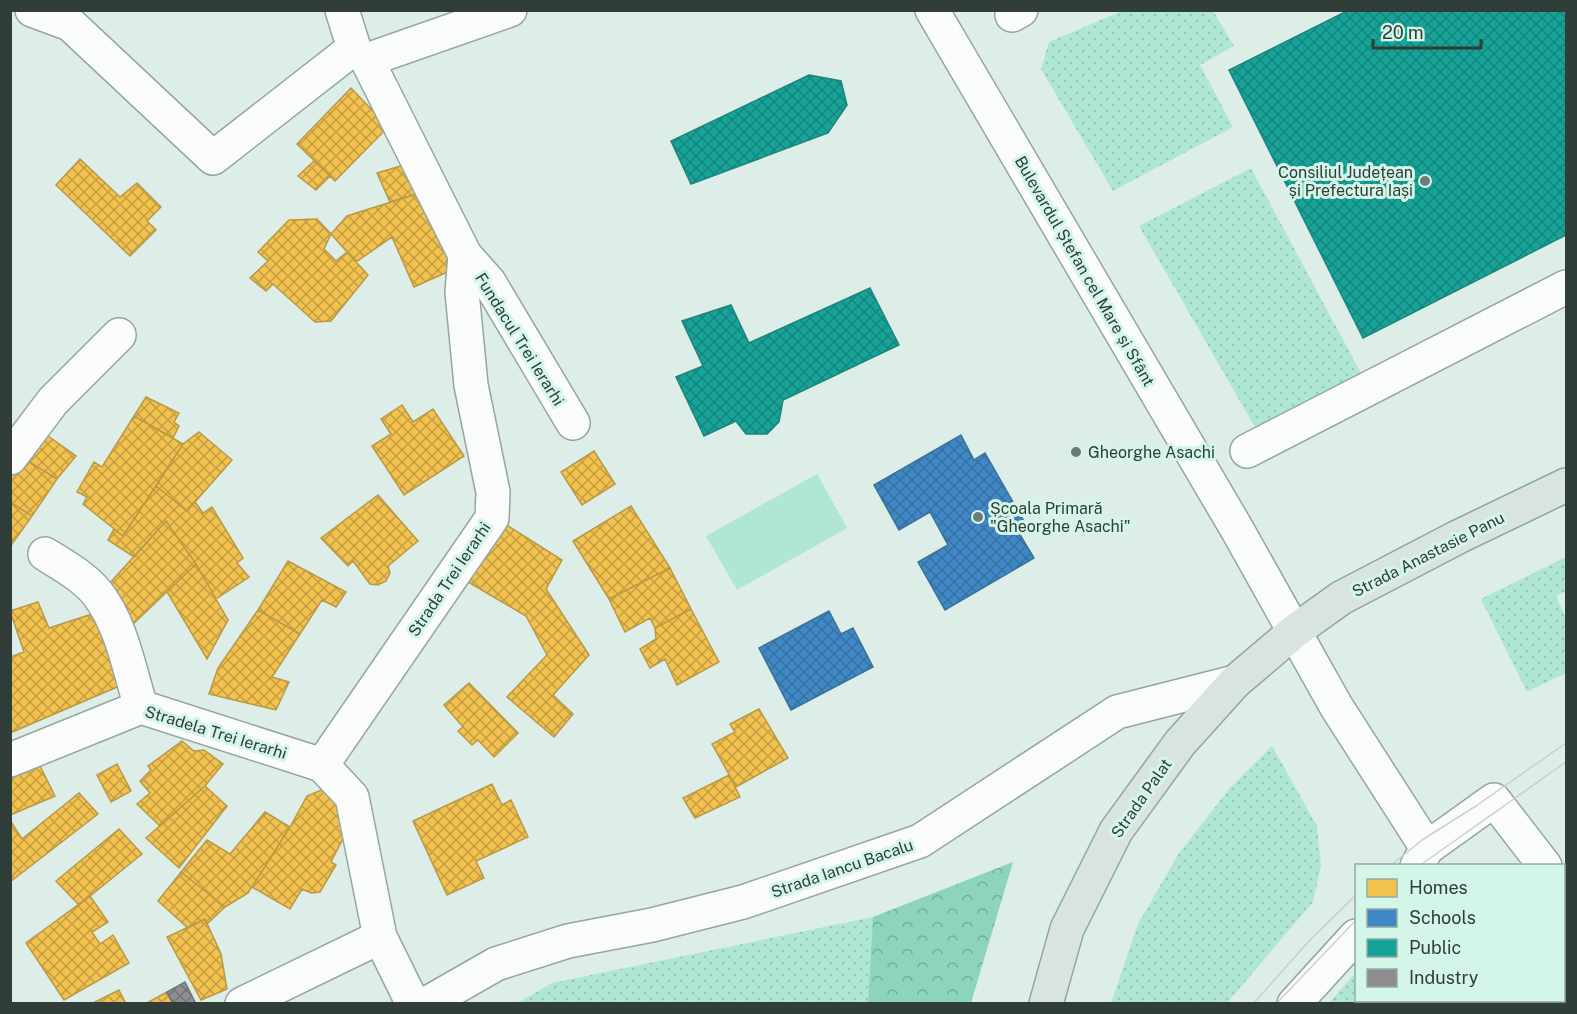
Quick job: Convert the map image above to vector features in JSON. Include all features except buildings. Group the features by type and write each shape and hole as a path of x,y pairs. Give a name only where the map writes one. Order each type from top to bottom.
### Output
{"main road":[{"name":"Strada Anastasie Panu","path":"1295,630 1341,598 1458,537 1566,485"},
{"name":"Strada Palat","path":"1046,1004 1067,929 1116,831 1180,743 1236,682 1295,630"}],"street":[{"path":"32,10 70,24 213,158 361,54 510,10"},
{"path":"342,10 361,54 465,255"},
{"name":"Bulevardul Ștefan cel Mare și Sfânt","path":"932,10 1238,531 1422,857"},
{"name":"Fundacul Trei Ierarhi","path":"465,255 489,282 573,423"},
{"name":"Strada Trei Ierarhi","path":"322,765 492,518 493,492 471,385 465,327 462,292 465,255"},
{"path":"1247,451 1566,287"},
{"path":"10,458 53,401 119,335"},
{"path":"45,554 75,573 96,592 114,618 141,707"},
{"name":"Strada Iancu Bacalu","path":"426,1004 496,964 568,941 652,925 742,902 920,841 1117,712 1236,682"},
{"name":"Stradela Trei Ierarhi","path":"10,760 141,707 322,765"},
{"path":"322,765 352,797 380,937 413,1004"},
{"path":"1422,857 1494,800 1543,864"},
{"path":"242,1004 380,937"},
{"path":"1294,1004 1355,937"}],"green space":[{"path":"1122,11 1213,11 1234,46 1200,65 1233,127 1113,191 1041,69 1049,42"},
{"path":"1251,168 1362,375 1256,429 1139,226"},
{"path":"817,474 847,528 737,590 706,536"},
{"path":"1566,557 1566,591 1556,596 1566,618 1566,673 1527,692 1481,599"},
{"path":"1272,746 1317,826 1321,866 1313,902 1227,1003 1111,1003 1138,924 1179,853 1230,788"},
{"path":"1013,862 971,1003 868,1003 873,917"},
{"path":"873,917 868,1003 516,1004 552,983"},
{"path":"1355,973 1355,1002 1418,1002 1418,1003 1329,1003"}],"tram line":[{"path":"1392,864 1422,840 1476,806 1566,743"},
{"path":"1422,864 1566,762"},
{"path":"1253,1004 1310,940 1355,896"},
{"path":"1276,1004 1355,921"}],"place":[{"name":"Consiliul Județean și Prefectura Iași","path":"1425,181"},
{"name":"Gheorghe Asachi","path":"1076,452"},
{"name":"Școala Primară \"Gheorghe Asachi\"","path":"978,517"}]}
